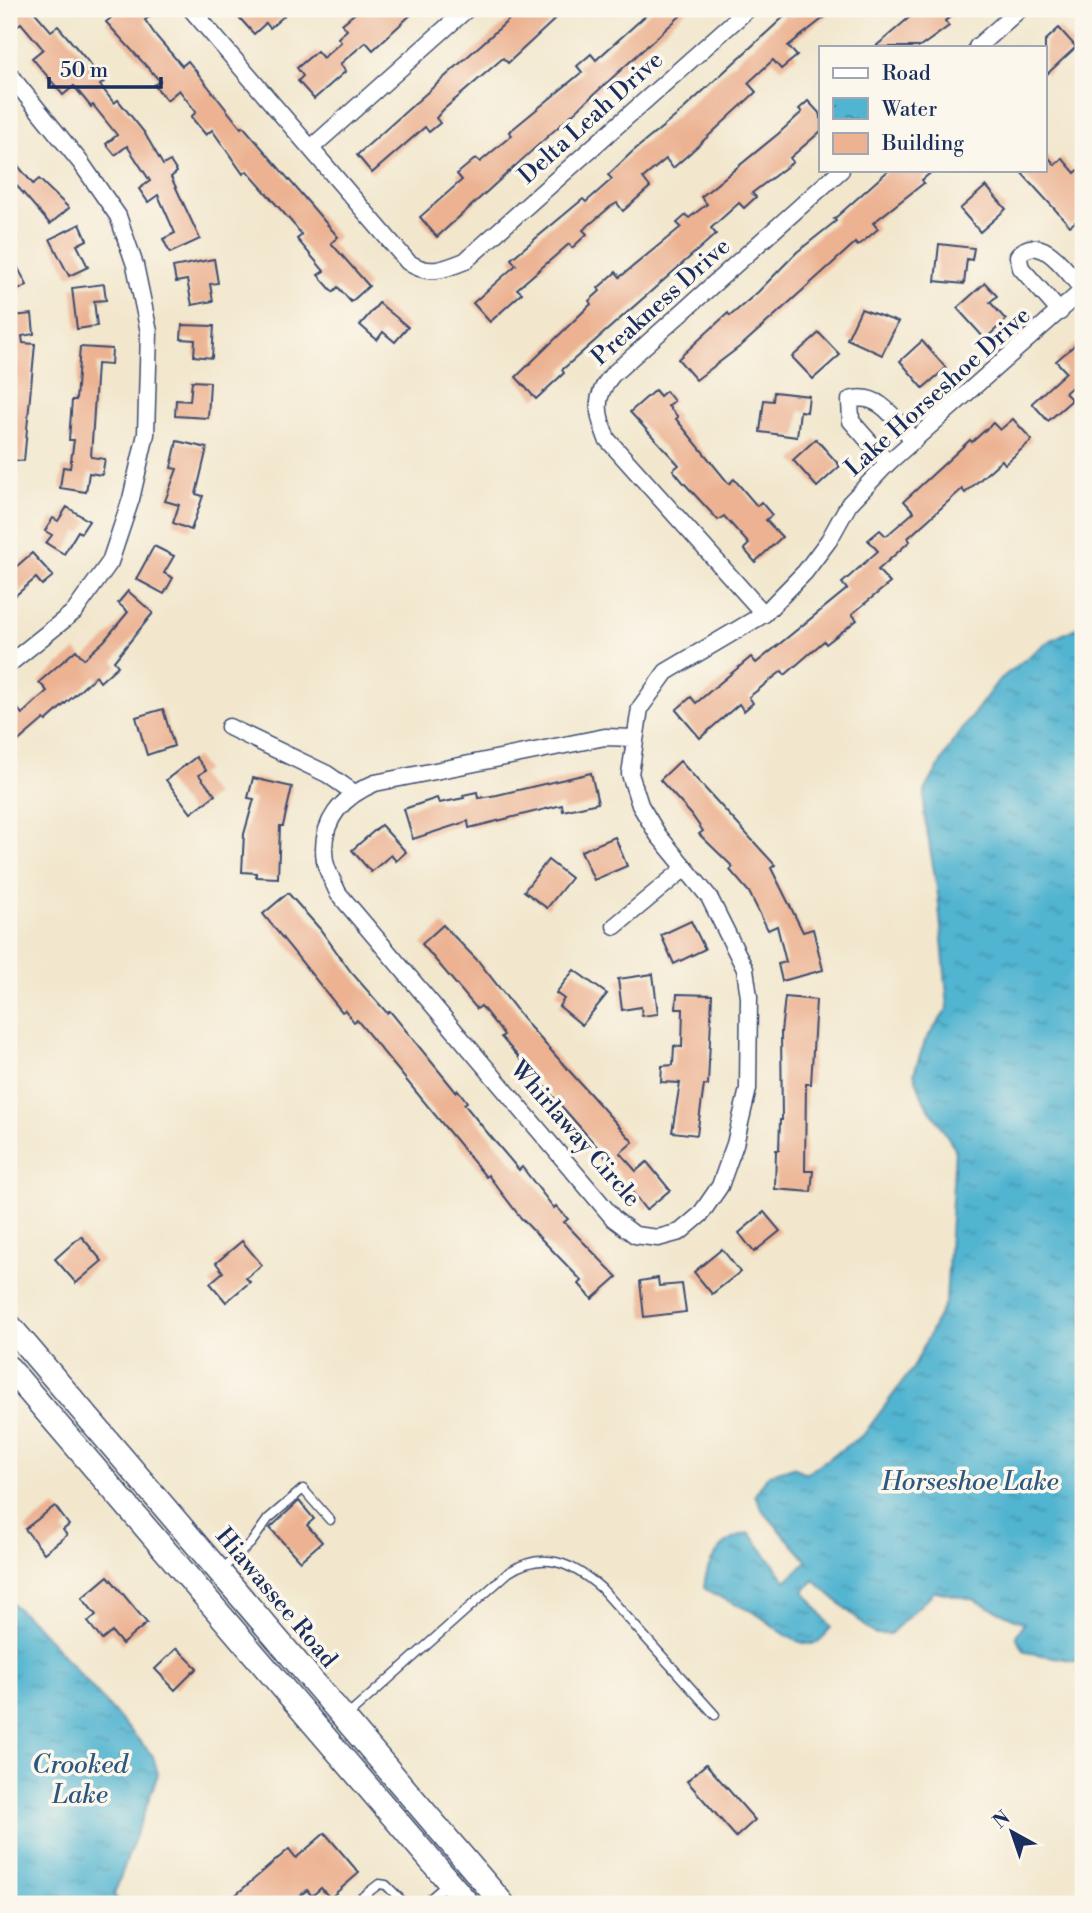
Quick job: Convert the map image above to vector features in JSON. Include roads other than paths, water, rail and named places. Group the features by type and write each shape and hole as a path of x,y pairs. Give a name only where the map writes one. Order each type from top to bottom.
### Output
{"street":[{"path":"192,9 311,148 467,9"},
{"name":"Delta Leah Drive","path":"311,148 408,262 421,271 441,271 465,261 748,9"},
{"path":"978,46 1020,9"},
{"path":"9,74 81,163 118,216 135,265 149,332 146,433 131,499 110,562 75,611 9,664"},
{"name":"Preakness Drive","path":"764,614 607,439 597,402 603,386 612,375 839,172"},
{"path":"1060,312 1021,268 1018,256 1024,248 1034,245 1044,249 1083,290"},
{"name":"Lake Horseshoe Drive","path":"634,738 640,708 666,672 764,614 805,572 829,540 849,504 888,463 1083,290"},
{"path":"888,463 851,421 850,400 864,396 878,401 914,441"},
{"path":"229,727 327,774 353,792 389,779 605,737 634,738"},
{"name":"Whirlaway Circle","path":"353,792 335,809 326,832 325,862 338,893 614,1219 635,1235 658,1238 680,1232 700,1215 720,1186 735,1144 748,1089 749,997 745,969 715,906 639,805 630,774 634,738"},
{"path":"615,926 685,868"},
{"name":"Hiawassee Road","path":"9,1325 503,1904"},
{"path":"9,1368 457,1891 473,1870"},
{"path":"323,1736 344,1719"}],"lane":[{"path":"219,1572 251,1543 268,1519 303,1489 330,1520"},
{"path":"344,1719 509,1572 523,1563 538,1559 557,1560 581,1571 601,1588 715,1715"},
{"path":"353,1904 379,1884 386,1885 405,1904"},
{"path":"424,1904 457,1891"}],"water":[{"name":"Horseshoe Lake","path":"1083,622 1083,1662 1025,1652 1016,1636 1024,1623 972,1599 935,1591 890,1634 874,1634 814,1580 804,1591 831,1627 818,1642 803,1643 753,1612 704,1588 705,1578 712,1560 724,1545 750,1533 786,1581 807,1561 763,1511 755,1495 768,1475 793,1467 807,1473 864,1434 913,1368 946,1301 955,1148 923,1099 914,1073 925,1041 948,1008 938,895 924,813 925,791 952,743 998,681 1047,642"},
{"name":"Crooked Lake","path":"9,1601 36,1625 153,1756 158,1774 114,1895 121,1904 9,1904"}]}
